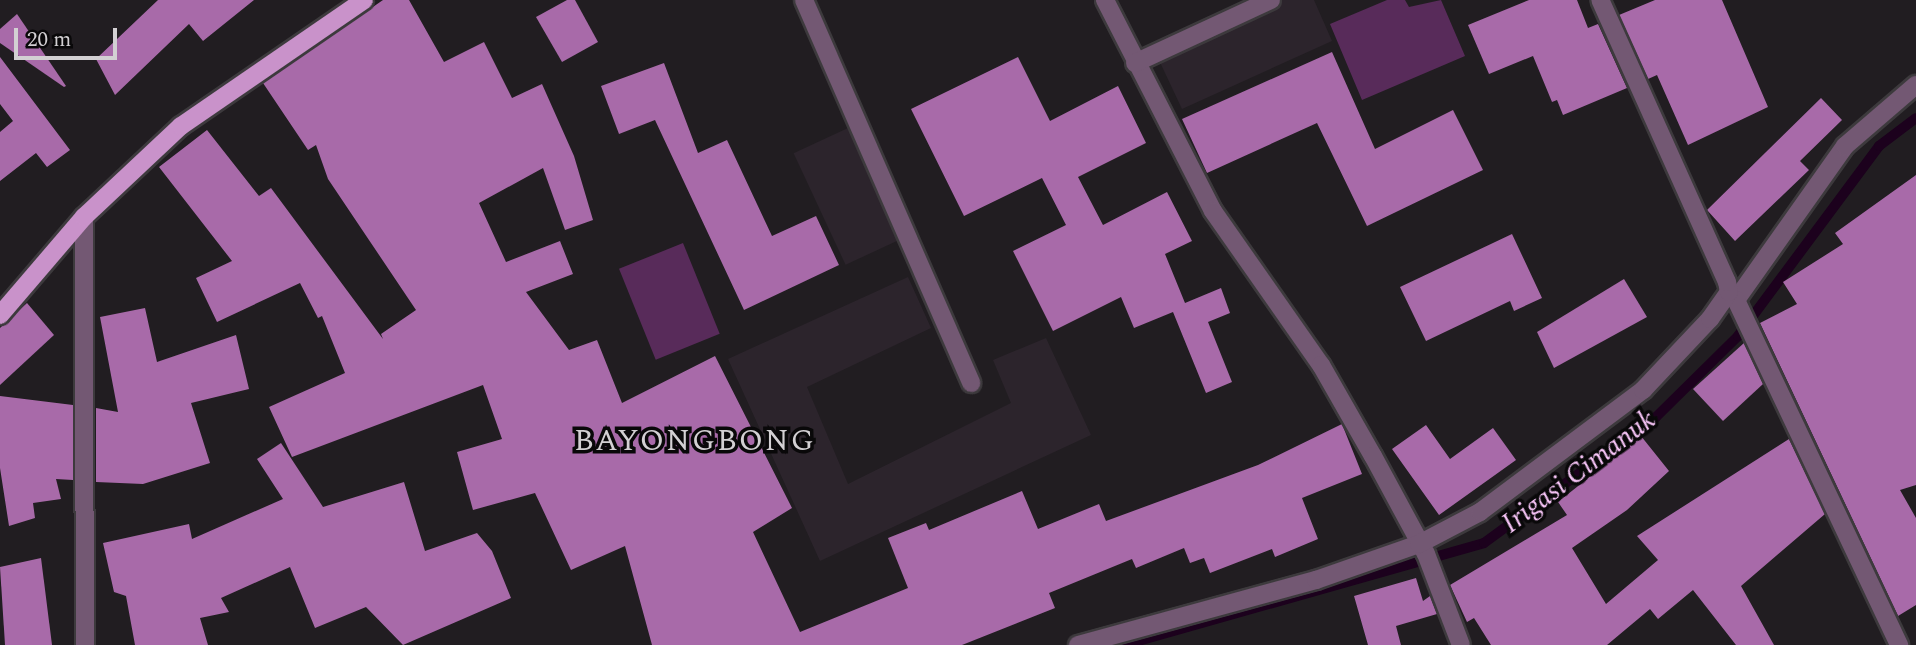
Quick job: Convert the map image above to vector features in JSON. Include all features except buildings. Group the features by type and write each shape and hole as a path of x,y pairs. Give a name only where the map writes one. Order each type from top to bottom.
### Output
{"main road":[{"path":"0,315 84,217 181,126 364,0"}],"street":[{"path":"804,0 971,383"},
{"path":"1105,0 1213,211 1321,365 1423,549 1461,645"},
{"path":"1135,63 1271,0"},
{"path":"1600,0 1755,344 1899,645"},
{"path":"1077,645 1423,549 1526,482 1643,390 1736,302 1845,146 1916,85"},
{"path":"84,217 85,645"}],"shaded area":[{"path":"1281,0 1314,0 1332,41 1182,109 1158,58"},
{"path":"1387,0 1405,0 1409,7 1441,0 1465,56 1362,100 1330,24"},
{"path":"848,128 900,239 846,265 794,153"},
{"path":"683,243 720,334 656,360 619,269"},
{"path":"908,277 931,328 807,387 848,484 1011,403 993,360 1046,338 1091,435 820,561 728,359"}],"waterway":[{"name":"Irigasi Cimanuk","path":"1124,645 1484,543 1656,417 1738,336 1879,146 1916,118"}],"district":[{"name":"BAYONGBONG","path":"695,441"}]}
